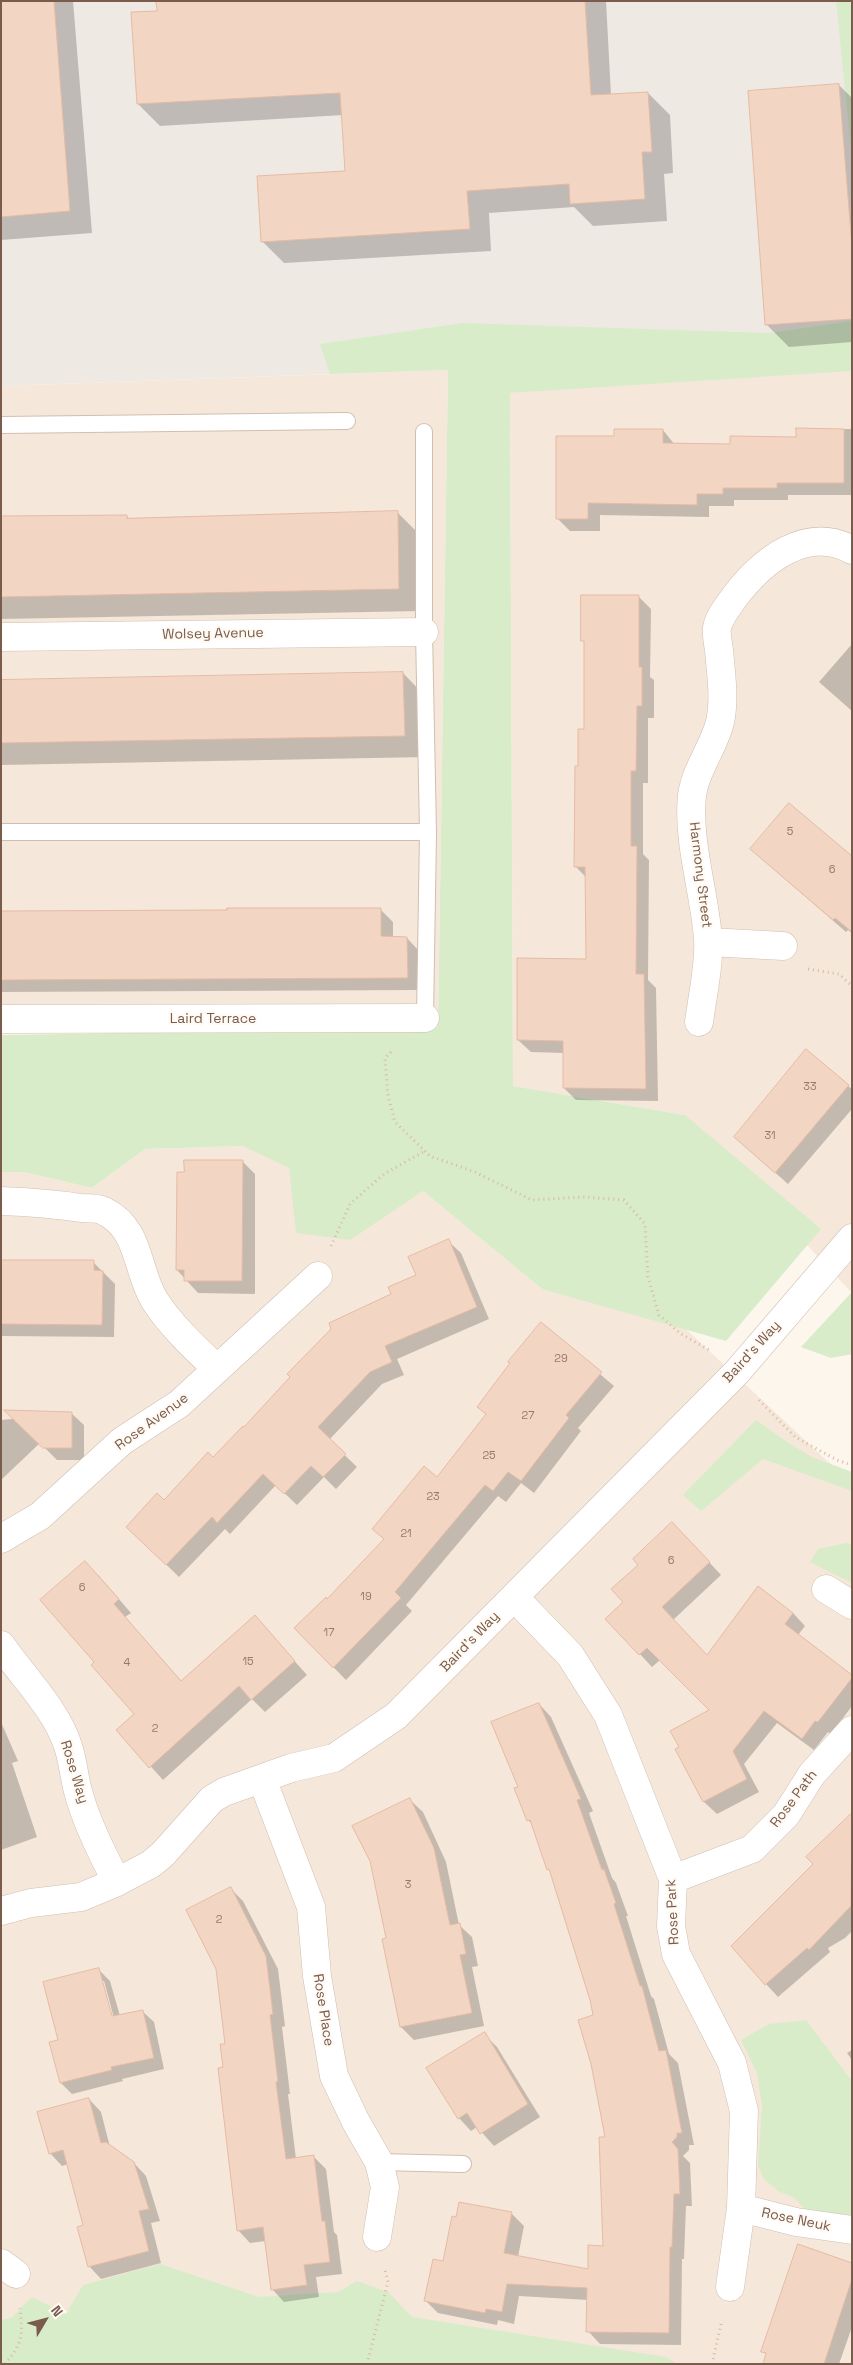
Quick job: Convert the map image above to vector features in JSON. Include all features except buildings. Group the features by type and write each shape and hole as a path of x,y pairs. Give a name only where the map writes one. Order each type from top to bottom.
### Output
{"street":[{"name":"Harmony Street","path":"699,1022 709,942 693,836 692,797 698,776 720,723 722,698 717,627 727,608 749,579 779,552 802,544 825,542 844,546 852,550"},
{"name":"Wolsey Avenue","path":"1,637 424,632"},
{"name":"Harmony Street","path":"709,942 783,946"},
{"name":"Laird Terrace","path":"1,1019 425,1018"},
{"path":"1,1201 54,1204 103,1210 122,1224 133,1241 150,1293 156,1303 198,1351 217,1369"},
{"name":"Baird's Way","path":"1,1911 31,1903 81,1897 117,1882 152,1864 212,1800 224,1792 291,1768 334,1758 362,1741 396,1716 423,1691 737,1372 852,1238"},
{"name":"Rose Avenue","path":"1,1539 40,1516 122,1441 179,1404 318,1276"},
{"path":"826,1588 852,1605"},
{"name":"Rose Park","path":"514,1597 570,1655 608,1715 673,1879 671,1926 676,1954 732,2063 744,2110 741,2208 730,2287"},
{"name":"Rose Way","path":"1,1645 18,1670 46,1704 68,1746 78,1792 103,1857 117,1882"},
{"name":"Rose Path","path":"673,1879 752,1849 786,1815 812,1774 852,1730"},
{"name":"Rose Place","path":"262,1779 311,1908 318,1976 334,2076 356,2122 379,2162 385,2187 378,2237"},
{"name":"Rose Neuk","path":"741,2208 796,2222 852,2230"}],"lane":[{"path":"1,425 347,421"},
{"path":"424,432 424,632 428,832 425,1018"},
{"path":"1,832 428,832"},
{"path":"379,2162 463,2164"}],"path":[{"path":"783,946 785,966 838,974 852,986"},
{"path":"425,1018 385,1058 388,1096 395,1122 430,1156 475,1172 532,1200 583,1197 624,1200 645,1224 648,1277 659,1315 681,1334 711,1351 737,1372 754,1395 794,1437 837,1460 852,1465"},
{"path":"318,1276 350,1204 384,1174 425,1151"},
{"path":"367,2364 388,2282 378,2237"},
{"path":"5,2364 18,2349 22,2329 8,2268"},
{"path":"712,2364 730,2287"}],"shaded area":[{"path":"1,1 852,1 852,351 823,356 1,386"},
{"path":"852,368 852,1293 685,1115 513,1086 510,393"},
{"path":"448,370 438,1028 1,1033 1,386"},
{"path":"243,1146 423,1191 542,1289 659,1304 852,1484 852,2364 622,2364 441,2333 162,2278 67,2311 1,2321 1,1172 24,1172 92,1188 145,1149"}],"green space":[{"path":"836,1 852,1 852,158"},
{"path":"852,321 852,371 510,393 513,1086 685,1115 821,1229 726,1341 542,1289 423,1191 350,1240 296,1233 289,1168 243,1146 145,1149 92,1188 24,1172 1,1172 1,1035 438,1028 448,370 330,374 320,344 462,323 769,333"},
{"path":"852,1292 852,1354 831,1358 801,1347"},
{"path":"756,1420 812,1457 852,1472 852,1491 763,1459 701,1511 683,1495"},
{"path":"846,1543 852,1544 852,1583 810,1562 818,1549"},
{"path":"806,2020 852,2081 852,2215 806,2211 795,2198 778,2191 764,2179 758,2166 762,2105 757,2073 741,2040 769,2024"},
{"path":"160,2264 259,2297 338,2292 357,2281 388,2292 412,2317 666,2357 678,2364 1,2364 1,2320 11,2318 32,2297 66,2314 83,2285"}]}
